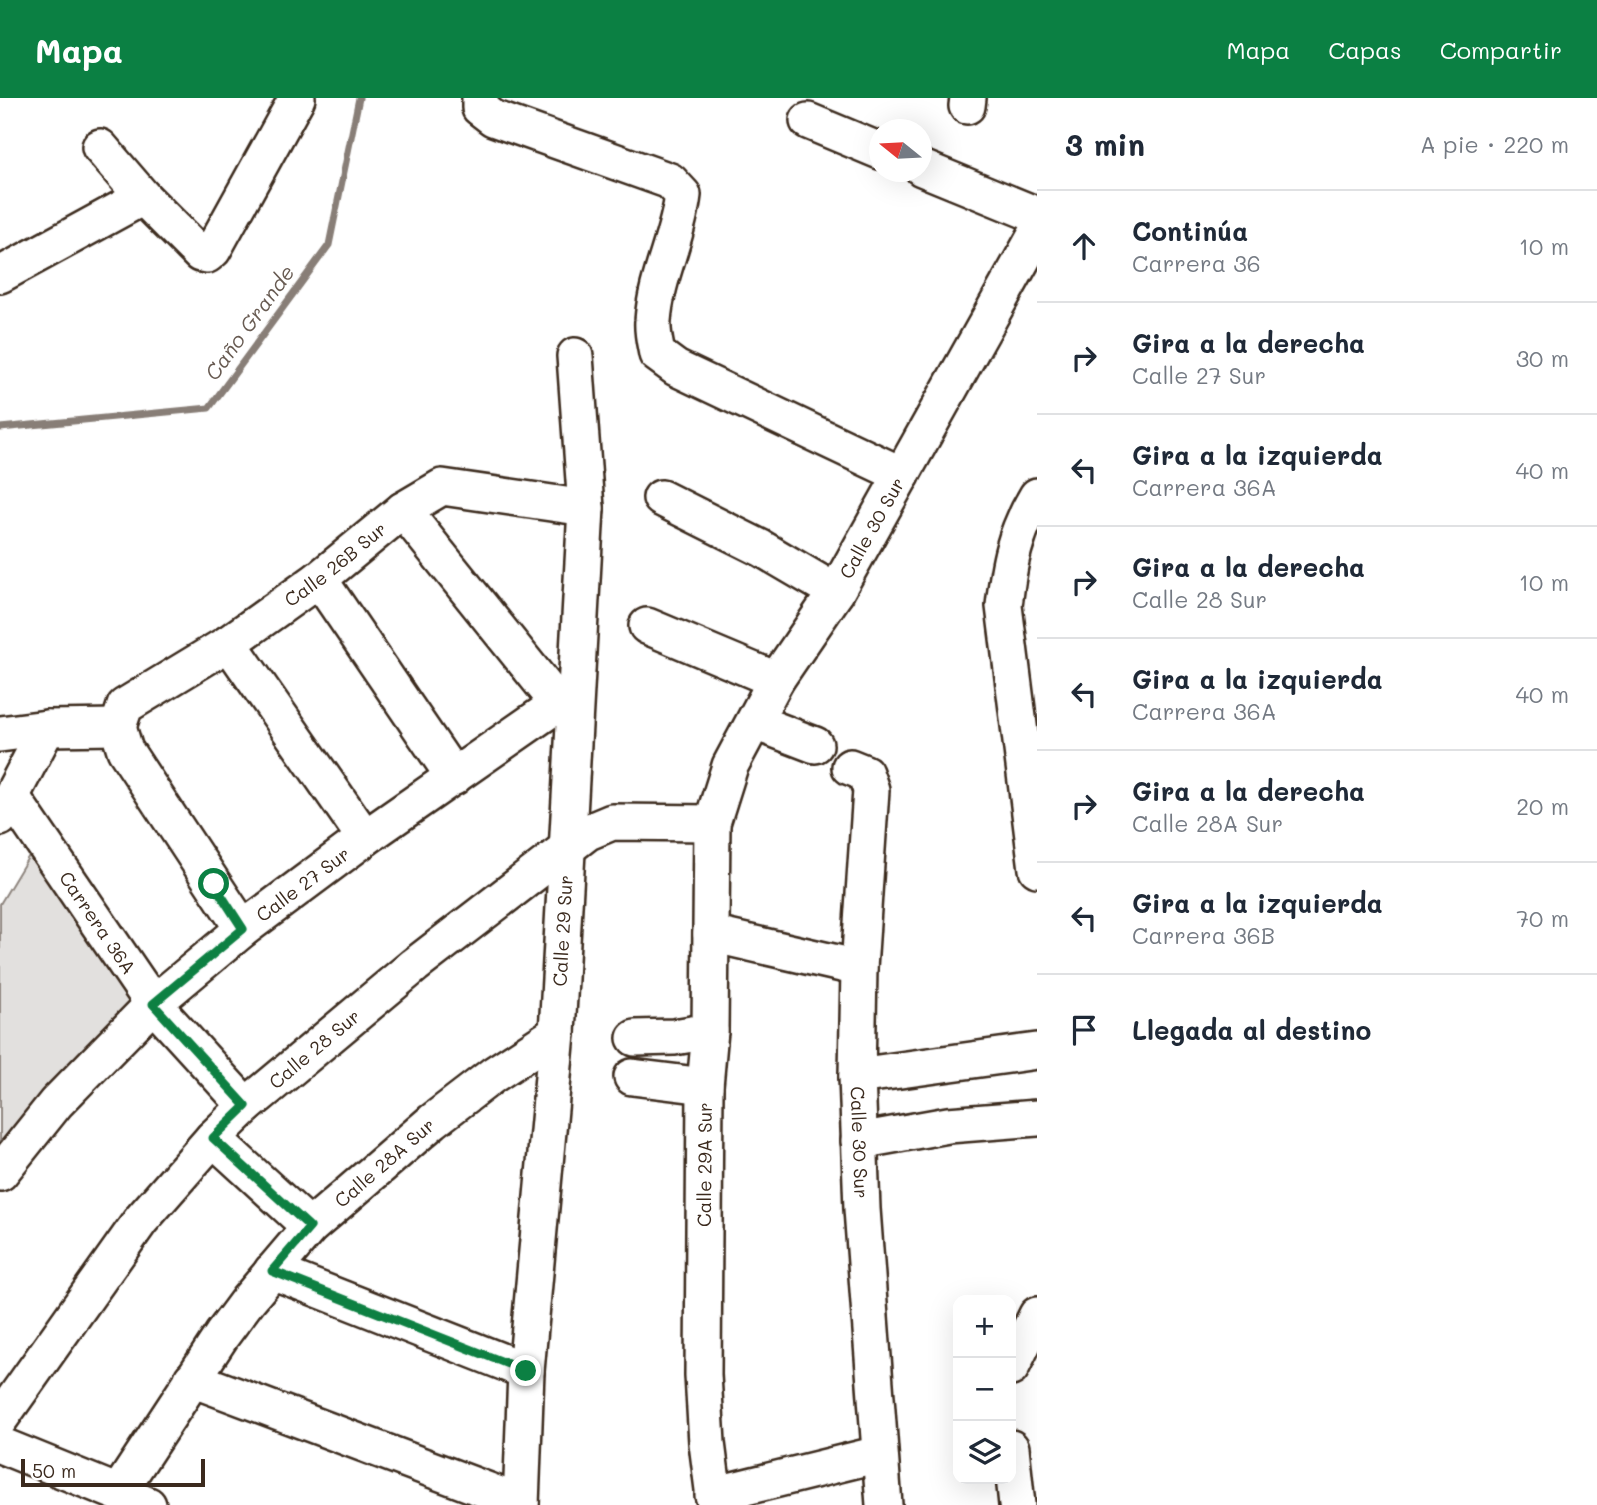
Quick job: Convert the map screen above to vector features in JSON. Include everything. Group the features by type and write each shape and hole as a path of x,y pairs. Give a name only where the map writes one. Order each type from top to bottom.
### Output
{"street":[{"path":"100,148 143,197 200,254 207,255 213,250 297,98"},
{"path":"480,98 480,108 493,118 670,181 683,195 681,212 659,280 653,324 657,354 676,368 902,475"},
{"path":"808,121 869,146"},
{"path":"932,172 1037,215"},
{"path":"0,275 143,197"},
{"name":"Calle 30 Sur","path":"712,823 730,765 776,680 836,592 1037,233"},
{"name":"Calle 29 Sur","path":"521,1504 526,1371 556,1033 566,848 566,698 586,508 575,356"},
{"name":"Calle 26B Sur","path":"118,727 125,706 229,643 319,579 403,510 442,487 586,508"},
{"path":"1037,496 1021,522 1008,566 1004,606 1037,869"},
{"path":"661,498 751,543 836,592"},
{"path":"403,510 566,698"},
{"path":"319,579 454,777"},
{"path":"647,626 776,680"},
{"path":"229,643 365,838"},
{"name":"Calle 27 Sur","path":"0,1173 56,1102 153,1004 243,929 365,838 566,698"},
{"path":"755,722 815,745"},
{"path":"0,734 47,728 118,727 125,750 243,929"},
{"path":"6,808 47,728"},
{"name":"Calle 30 Sur","path":"860,774 872,790 859,968 859,1141 884,1505"},
{"name":"Carrera 36A","path":"6,808 153,1004 246,1106"},
{"name":"Calle 28 Sur","path":"0,1419 141,1220 213,1138 246,1106 415,965 588,832 612,822 712,823"},
{"name":"Calle 29A Sur","path":"712,823 710,1031 705,1086 703,1374 714,1500"},
{"path":"711,934 859,968"},
{"path":"635,1038 674,1037 710,1031"},
{"name":"Calle 28A Sur","path":"116,1498 192,1379 248,1300 310,1227 492,1075 556,1033"},
{"path":"668,1081 674,1037"},
{"path":"857,1076 1037,1051"},
{"path":"632,1077 705,1086"},
{"path":"859,1141 948,1125 1037,1118"},
{"path":"213,1138 310,1227"},
{"path":"272,1271 526,1371"},
{"path":"1016,1358 1037,1315"},
{"path":"192,1379 521,1504"},
{"path":"0,1445 116,1498"},
{"path":"714,1500 879,1454"},
{"path":"1015,1484 1017,1505"}],"shaded area":[{"path":"30,854 140,1008 0,1167 0,904"}],"waterway":[{"name":"Caño Grande","path":"0,428 209,408 329,245 359,98"}],"route":[{"path":"214,884 243,929 153,1004 202,1061 246,1106 213,1138 310,1227 272,1271 526,1371"}]}
